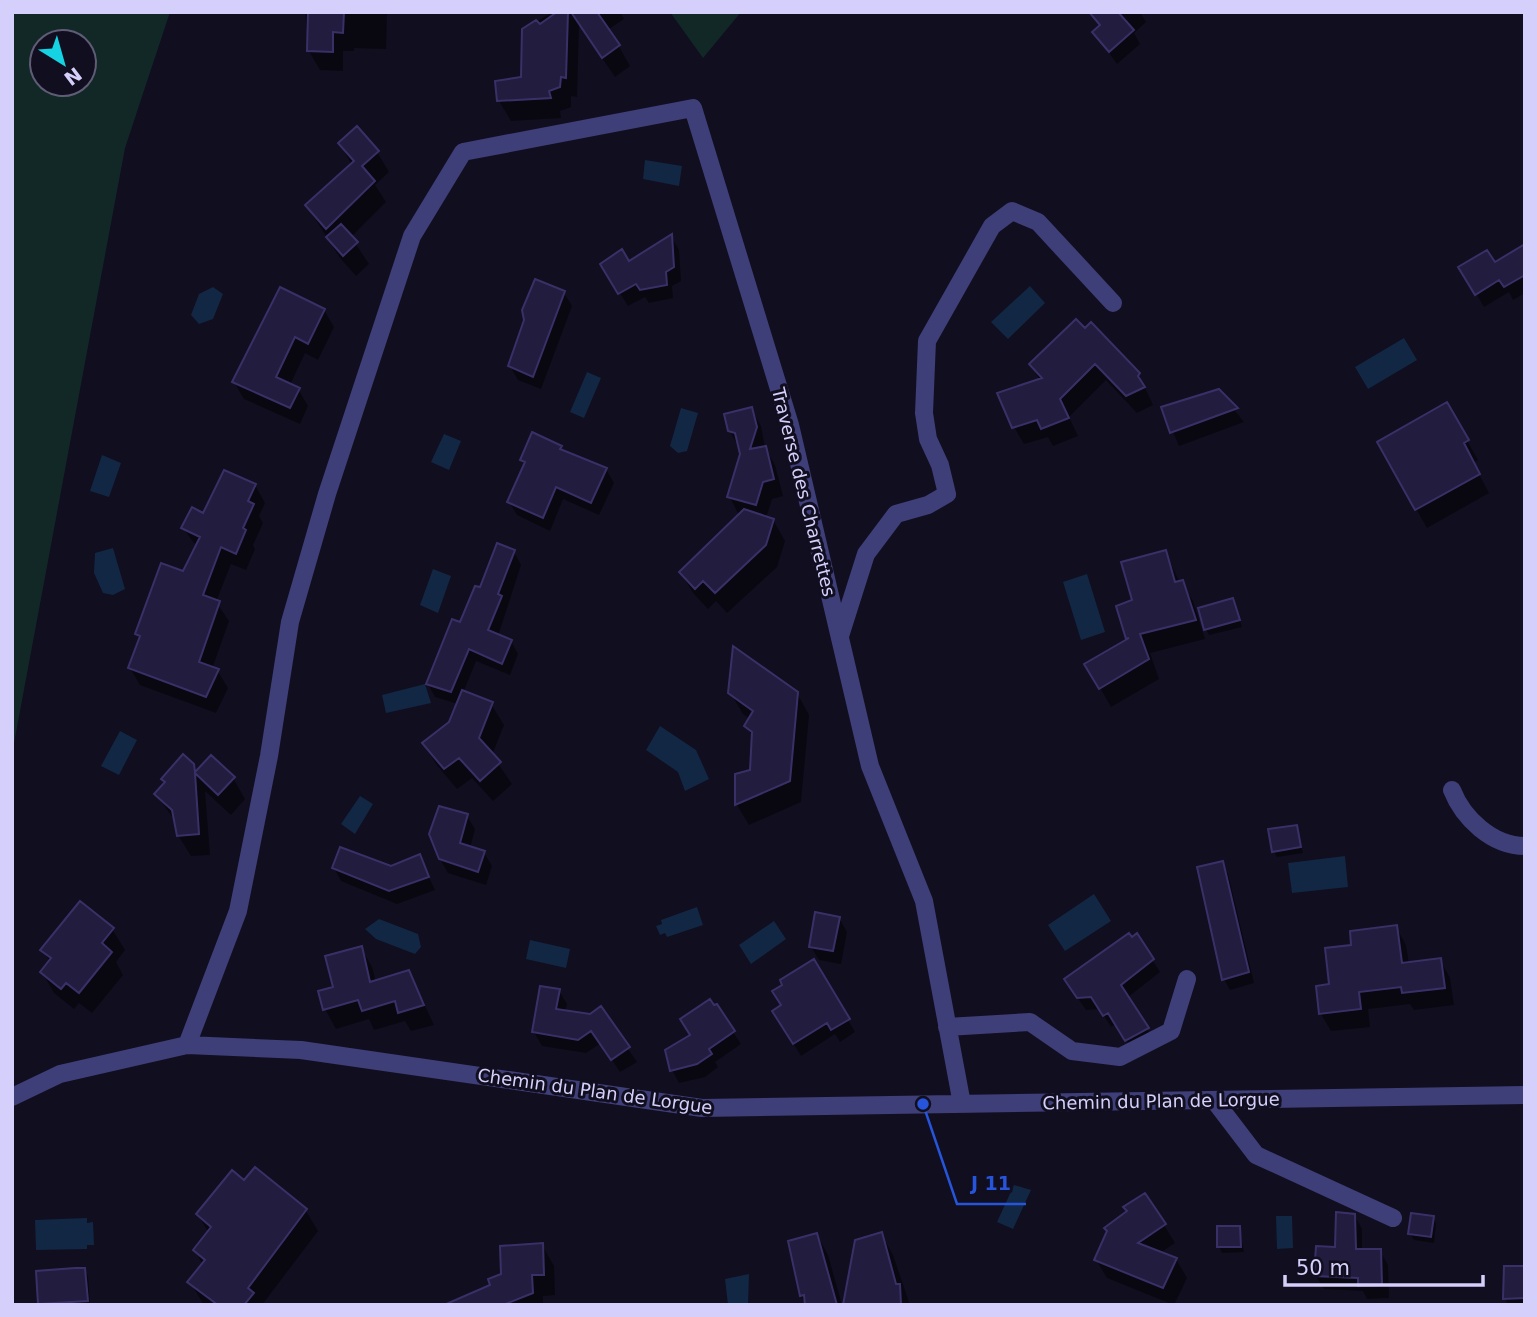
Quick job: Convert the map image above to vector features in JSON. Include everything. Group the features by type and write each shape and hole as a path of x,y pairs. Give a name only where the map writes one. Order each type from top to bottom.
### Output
{"street":[{"name":"Traverse des Charrettes","path":"187,1045 238,911 269,756 290,622 327,494 412,236 463,152 693,108 790,425 870,766 924,901 962,1104"},
{"path":"840,637 866,554 896,514 928,505 947,494 940,465 928,439 924,413 927,341 992,226 1012,211 1038,222 1113,303"},
{"path":"1452,790 1459,810 1491,836 1525,846"},
{"path":"947,1027 1030,1022 1072,1051 1120,1058 1171,1031 1187,979"},
{"name":"Chemin du Plan de Lorgue","path":"12,1097 60,1074 187,1045 302,1049 702,1108 1525,1095"},
{"path":"1214,1100 1256,1155 1393,1218"}],"green space":[{"path":"12,12 170,12 125,148 12,754"},
{"path":"670,12 741,12 703,58"}],"water":[{"path":"645,160 682,166 679,186 643,179"},
{"path":"1030,286 1045,303 1008,339 991,322"},
{"path":"213,287 223,294 213,319 199,324 191,315 199,294"},
{"path":"1404,338 1417,360 1368,389 1355,367"},
{"path":"587,372 601,378 584,418 570,412"},
{"path":"681,408 698,413 687,451 678,453 670,446"},
{"path":"444,434 461,441 449,470 431,462"},
{"path":"102,455 121,463 109,497 90,491"},
{"path":"113,548 125,589 113,595 103,593 94,573 95,553"},
{"path":"433,569 451,576 438,613 420,605"},
{"path":"1087,574 1105,632 1081,640 1063,582"},
{"path":"425,684 431,703 386,713 382,695"},
{"path":"660,726 696,750 709,779 685,791 678,772 646,750"},
{"path":"120,731 137,740 119,775 101,766"},
{"path":"360,796 373,804 355,834 341,824"},
{"path":"1345,856 1348,887 1292,893 1288,863"},
{"path":"1094,894 1111,921 1065,951 1048,925"},
{"path":"697,907 703,925 667,937 665,933 660,935 656,926 662,924 661,920"},
{"path":"379,919 418,934 421,947 415,954 376,939 365,929"},
{"path":"774,921 786,939 751,964 739,945"},
{"path":"530,940 570,949 566,968 526,959"},
{"path":"1014,1185 1031,1190 1013,1229 997,1222"},
{"path":"1276,1216 1292,1216 1293,1248 1277,1249"},
{"path":"87,1218 87,1223 93,1222 94,1245 87,1245 87,1249 36,1250 35,1220"},
{"path":"749,1274 748,1305 728,1305 725,1279"}],"building":[{"path":"308,12 344,12 343,33 333,32 333,52 307,51"},
{"path":"557,12 568,12 566,78 561,77 560,87 549,91 551,98 497,101 495,81 521,77 522,29 536,20 540,24"},
{"path":"571,12 597,12 620,45 602,58"},
{"path":"1089,12 1118,12 1134,30 1109,52 1092,32 1100,25"},
{"path":"357,126 379,151 362,166 375,181 326,229 305,205 354,161 338,143"},
{"path":"341,224 358,242 343,256 326,237"},
{"path":"672,234 674,267 666,272 667,285 640,290 636,284 618,294 600,264 622,249 629,261"},
{"path":"1525,244 1525,275 1504,287 1499,280 1475,295 1458,267 1487,250 1495,262"},
{"path":"535,279 565,291 533,377 508,366 524,320 522,310"},
{"path":"280,287 325,309 308,344 295,337 276,377 300,388 290,408 232,382"},
{"path":"1076,319 1085,328 1091,322 1140,373 1138,376 1145,387 1126,396 1095,364 1060,399 1069,418 1041,429 1037,420 1012,428 997,393 1042,378 1029,364"},
{"path":"1219,389 1238,408 1170,433 1161,407"},
{"path":"1447,402 1469,440 1464,443 1480,474 1415,510 1377,442"},
{"path":"752,407 757,427 750,449 766,446 774,479 763,482 756,505 727,497 740,454 735,433 728,431 724,414"},
{"path":"532,432 562,446 560,449 607,468 591,503 556,487 543,518 507,502 525,462 520,460"},
{"path":"224,470 256,484 248,501 254,504 243,528 246,530 236,554 221,547 203,595 220,601 199,662 219,669 206,697 128,668 140,636 135,634 161,563 183,571 200,537 181,528 192,507 203,513"},
{"path":"744,509 774,519 766,545 715,593 703,581 695,589 679,572"},
{"path":"497,543 515,550 498,594 502,596 488,630 512,640 502,664 469,649 451,692 426,684 452,619 460,622 475,586 480,587"},
{"path":"1166,550 1175,582 1183,580 1196,620 1140,634 1149,659 1099,689 1084,664 1129,638 1126,639 1116,606 1132,600 1121,562"},
{"path":"1233,598 1240,620 1204,630 1198,608"},
{"path":"733,646 798,692 790,781 735,805 735,774 750,770 752,732 744,726 753,711 728,693"},
{"path":"462,690 493,702 479,738 501,762 480,781 459,758 444,769 422,743 449,722"},
{"path":"183,754 194,764 195,772 211,755 235,777 218,795 195,773 199,834 177,836 172,810 154,794 165,782 161,779"},
{"path":"439,806 468,814 460,843 485,851 478,872 439,859 429,834"},
{"path":"1297,825 1301,847 1272,852 1268,829"},
{"path":"340,847 391,866 420,854 429,877 389,891 332,868"},
{"path":"1223,861 1249,972 1222,980 1197,867"},
{"path":"80,901 114,928 102,943 112,952 79,993 66,983 61,989 40,972 51,958 40,950"},
{"path":"815,912 840,917 833,951 809,947"},
{"path":"1397,925 1402,963 1441,958 1445,988 1402,993 1401,987 1359,992 1361,1009 1319,1014 1316,986 1329,984 1325,948 1351,945 1350,931"},
{"path":"1129,933 1132,937 1137,933 1154,959 1121,985 1149,1028 1125,1041 1108,1013 1103,1016 1091,997 1077,998 1064,979"},
{"path":"362,946 370,982 409,970 424,1005 398,1013 395,1001 362,1011 358,1000 323,1010 318,991 333,987 325,956"},
{"path":"814,959 850,1019 831,1030 827,1023 793,1044 772,1011 781,1005 772,991 782,985 780,980"},
{"path":"540,986 560,989 556,1009 590,1014 601,1006 630,1047 611,1060 591,1031 578,1040 532,1032"},
{"path":"710,999 714,1005 717,1004 735,1031 709,1049 712,1054 697,1064 670,1071 665,1050 690,1035 680,1019"},
{"path":"255,1167 307,1209 248,1288 254,1293 244,1305 218,1305 187,1282 205,1260 193,1250 211,1227 196,1214 232,1170 244,1180"},
{"path":"1145,1193 1166,1224 1138,1243 1177,1258 1163,1288 1094,1260 1107,1231 1104,1228 1127,1211 1123,1207"},
{"path":"1336,1212 1355,1214 1356,1249 1381,1249 1382,1285 1358,1286 1358,1278 1314,1276 1316,1246 1335,1247"},
{"path":"1411,1213 1434,1216 1431,1237 1408,1234"},
{"path":"1217,1226 1240,1226 1241,1247 1217,1247"},
{"path":"882,1232 896,1284 900,1284 901,1305 843,1305 855,1240"},
{"path":"817,1233 837,1305 805,1305 804,1295 800,1296 788,1241"},
{"path":"543,1243 544,1275 532,1275 533,1293 503,1305 444,1305 490,1285 488,1279 501,1274 500,1246"},
{"path":"1504,1266 1525,1266 1525,1298 1503,1299"},
{"path":"85,1268 88,1301 38,1304 36,1271"}],"place":[{"name":"J 11","path":"923,1104"}]}
